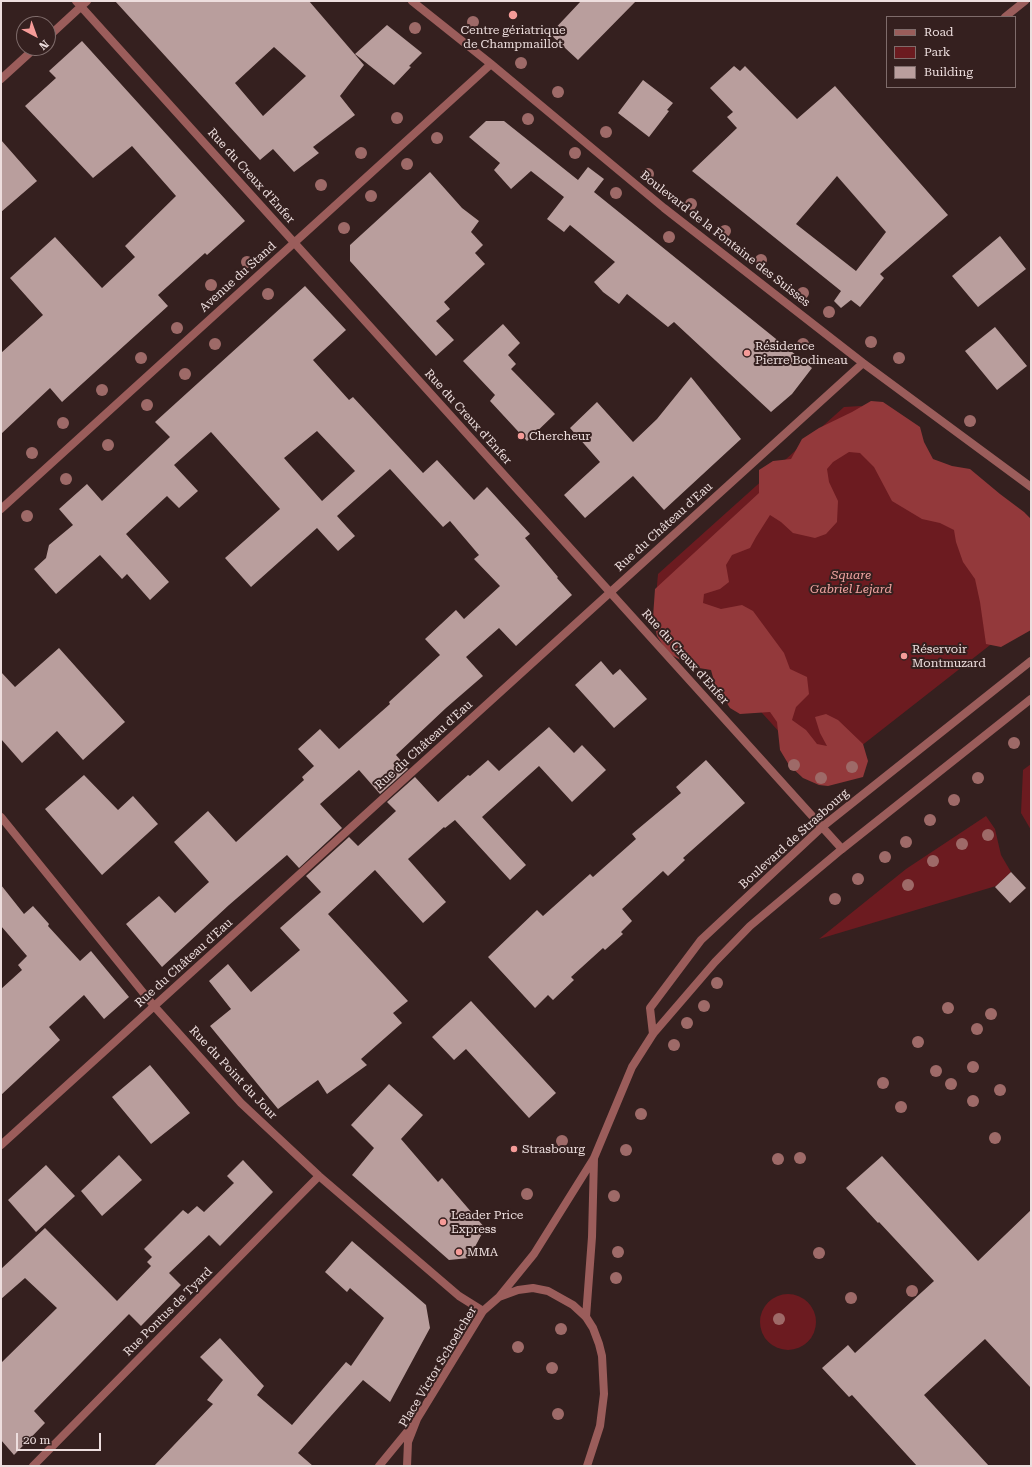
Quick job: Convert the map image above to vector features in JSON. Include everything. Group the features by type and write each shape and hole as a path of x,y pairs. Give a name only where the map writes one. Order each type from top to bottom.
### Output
{"street":[{"name":"Boulevard de la Fontaine des Suisses","path":"412,1 491,64 664,208 863,363 1031,487"},
{"path":"1006,16 1026,1"},
{"path":"56,29 82,3"},
{"name":"Rue du Creux d'Enfer","path":"82,3 294,242 842,849"},
{"path":"1,79 27,56"},
{"name":"Avenue du Stand","path":"1,509 491,64"},
{"name":"Rue du Château d'Eau","path":"1,1145 863,363"},
{"name":"Boulevard de Strasbourg","path":"653,1034 650,1008 701,940 822,827 1031,661"},
{"path":"499,1297 534,1254 594,1158 632,1066 653,1034 715,962 750,926 842,849 1031,700"},
{"name":"Rue du Point du Jour","path":"1,817 154,1006 241,1103 319,1176 459,1296 483,1311"},
{"path":"586,1317 592,1237 594,1158"},
{"name":"Rue Pontus de Tyard","path":"33,1466 319,1176"},
{"name":"Place Victor Schoelcher","path":"407,1466 408,1442 417,1419 483,1311 499,1297 518,1290 533,1288 548,1291 574,1306 586,1317 593,1328 599,1344 602,1356 604,1394 600,1426 587,1466"},
{"path":"379,1466 417,1419"}],"green space":[{"name":"Square Gabriel Lejard","path":"861,406 1031,543 1031,613 833,768 811,767 656,596 658,574 844,407"},
{"path":"1031,764 1031,830 1021,813 1023,770"},
{"path":"986,816 995,829 1001,855 1011,872 996,886 819,939 906,869"},
{"path":"788,1294 799,1296 808,1302 814,1311 816,1322 814,1333 808,1342 799,1348 788,1350 777,1348 768,1342 762,1333 760,1322 762,1311 768,1302 777,1296"}],"shaded area":[{"path":"871,401 883,402 920,427 924,442 933,459 952,466 970,469 1031,519 1031,630 1001,647 986,644 975,579 963,562 956,542 954,530 940,523 922,519 892,501 874,467 860,453 849,452 833,462 827,469 829,482 838,501 837,522 826,534 815,538 793,533 781,522 770,515 750,548 732,555 726,565 729,582 720,589 704,594 703,603 721,609 742,605 753,611 784,653 790,669 807,677 809,694 796,707 792,720 806,730 817,744 827,746 820,733 815,717 826,714 838,720 863,744 868,761 863,777 828,786 819,785 803,778 789,765 780,750 777,722 770,712 740,714 730,708 715,685 711,670 693,667 668,653 657,636 653,617 655,589 759,493 759,470 773,461 791,459 802,439 819,428"}],"building":[{"path":"115,1 309,1 364,65 340,96 355,115 313,147 319,153 294,172 273,149 260,160","holes":["274,47 306,76 263,116 235,83"]},
{"path":"581,1 636,1 578,60 550,34"},
{"path":"387,25 422,53 409,66 411,67 394,85 355,54"},
{"path":"82,41 245,221 207,255 205,253 158,295 168,306 62,402 50,388 1,434 1,353 43,315 10,278 55,237 102,288 135,257 125,246 176,196 132,146 93,178 25,106 56,78 49,71"},
{"path":"734,66 740,71 745,66 797,119 835,86 948,215 880,274 884,278 860,307 851,300 841,308 834,301 841,291 692,171 737,128 727,117 733,112 710,88","holes":["837,176 886,232 856,271 796,224"]},
{"path":"643,80 673,103 667,110 669,111 649,137 618,113"},
{"name":"Résidence Pierre Bodineau","path":"486,121 504,121 578,180 588,167 604,179 594,192 812,368 792,394 771,412 674,322 668,327 627,294 619,304 603,292 594,282 615,262 570,225 564,232 547,219 564,197 531,171 511,189 494,170 500,163 469,137"},
{"path":"1,140 37,181 1,212"},
{"path":"430,172 462,208 479,221 471,232 483,245 475,253 485,264 444,302 450,309 436,321 454,340 436,356 350,261 350,245"},
{"path":"1000,236 1026,269 978,307 952,276"},
{"path":"305,286 346,330 313,360 349,400 353,397 423,473 437,460 474,500 487,487 530,534 525,538 572,595 516,646 499,628 466,657 483,676 396,755 408,769 380,794 359,770 320,804 342,828 299,868 287,855 229,905 162,967 126,924 159,896 175,913 209,882 174,842 208,811 236,842 304,780 302,777 314,766 298,749 320,729 339,749 390,704 389,702 440,655 425,639 456,610 464,619 500,586 474,559 479,555 450,521 443,527 390,469 337,516 355,536 338,551 317,528 251,587 225,558 280,509 211,432 174,465 198,491 179,508 167,496 126,534 169,582 150,600 127,574 122,579 100,555 56,594 34,569 46,558 49,545 73,525 59,509 87,484 102,501 170,437 155,422","holes":["317,431 355,471 322,501 284,458"]},
{"path":"503,324 520,343 508,355 516,364 511,369 555,414 527,441 490,401 495,395 463,361"},
{"path":"995,327 1027,366 997,390 965,351"},
{"path":"691,377 741,439 664,510 633,476 585,518 564,495 600,462 570,428 597,402 633,442 657,419"},
{"path":"59,648 125,722 83,760 57,731 22,763 1,739 1,672 15,687"},
{"path":"601,661 613,675 620,669 647,699 614,728 575,685"},
{"path":"549,727 574,753 582,745 606,770 572,802 539,766 482,817 526,865 510,880 455,820 445,828 444,827 408,859 446,902 423,923 375,870 328,914 408,1001 393,1013 402,1023 361,1059 367,1065 327,1094 318,1080 278,1109 210,1026 231,1009 209,981 228,964 251,992 300,950 280,928 321,892 306,876 349,837 358,846 396,811 387,802 415,777 438,802 468,775 470,776 488,760 499,771"},
{"path":"706,760 745,803 683,858 685,860 668,876 663,871 622,909 632,921 621,932 623,934 605,950 603,948 571,977 574,980 553,1000 548,995 535,1008 488,957 537,910 543,916 590,874 593,877 636,839 632,834 681,793 676,787"},
{"path":"84,775 118,810 133,796 158,824 102,875 45,809"},
{"path":"1011,872 1026,888 1010,903 995,887"},
{"path":"1,885 24,914 33,906 49,924 48,926 80,961 91,951 129,997 104,1019 84,995 49,1027 60,1040 1,1095 1,989 22,970 18,965 27,956 1,926"},
{"path":"471,1001 556,1093 529,1118 466,1049 454,1060 432,1037"},
{"path":"150,1065 190,1113 151,1144 112,1097"},
{"path":"389,1084 423,1115 401,1139 438,1182 442,1178 485,1228 469,1258 449,1260 352,1175 374,1148 351,1125"},
{"path":"119,1155 142,1180 102,1216 81,1191"},
{"path":"882,1156 978,1261 1031,1210 1031,1388 985,1339 924,1395 989,1466 917,1466 852,1395 849,1397 822,1368 848,1345 855,1353 934,1281 846,1188"},
{"path":"243,1160 273,1192 220,1246 209,1235 169,1273 181,1285 141,1326 129,1314 34,1411 45,1423 14,1455 1,1440 1,1363 57,1308 25,1278 1,1299 1,1269 45,1228 117,1301 151,1266 147,1262 152,1257 144,1249 183,1210 188,1214 197,1206 204,1212 234,1183 227,1176"},
{"path":"46,1165 75,1196 36,1232 8,1200"},
{"path":"352,1241 426,1305 430,1328 390,1402 363,1380 298,1453 313,1466 154,1466 213,1404 207,1400 223,1380 200,1357 220,1338 264,1386 257,1395 292,1425 346,1362 351,1366 384,1318 350,1288 347,1292 325,1272"}],"place":[{"name":"Centre gériatrique de Champmaillot","path":"513,15"},
{"name":"Résidence Pierre Bodineau","path":"747,353"},
{"name":"Chercheur","path":"521,436"},
{"name":"Réservoir Montmuzard","path":"904,656"},
{"name":"Strasbourg","path":"514,1149"},
{"name":"Leader Price Express","path":"443,1222"},
{"name":"MMA","path":"459,1252"}]}
